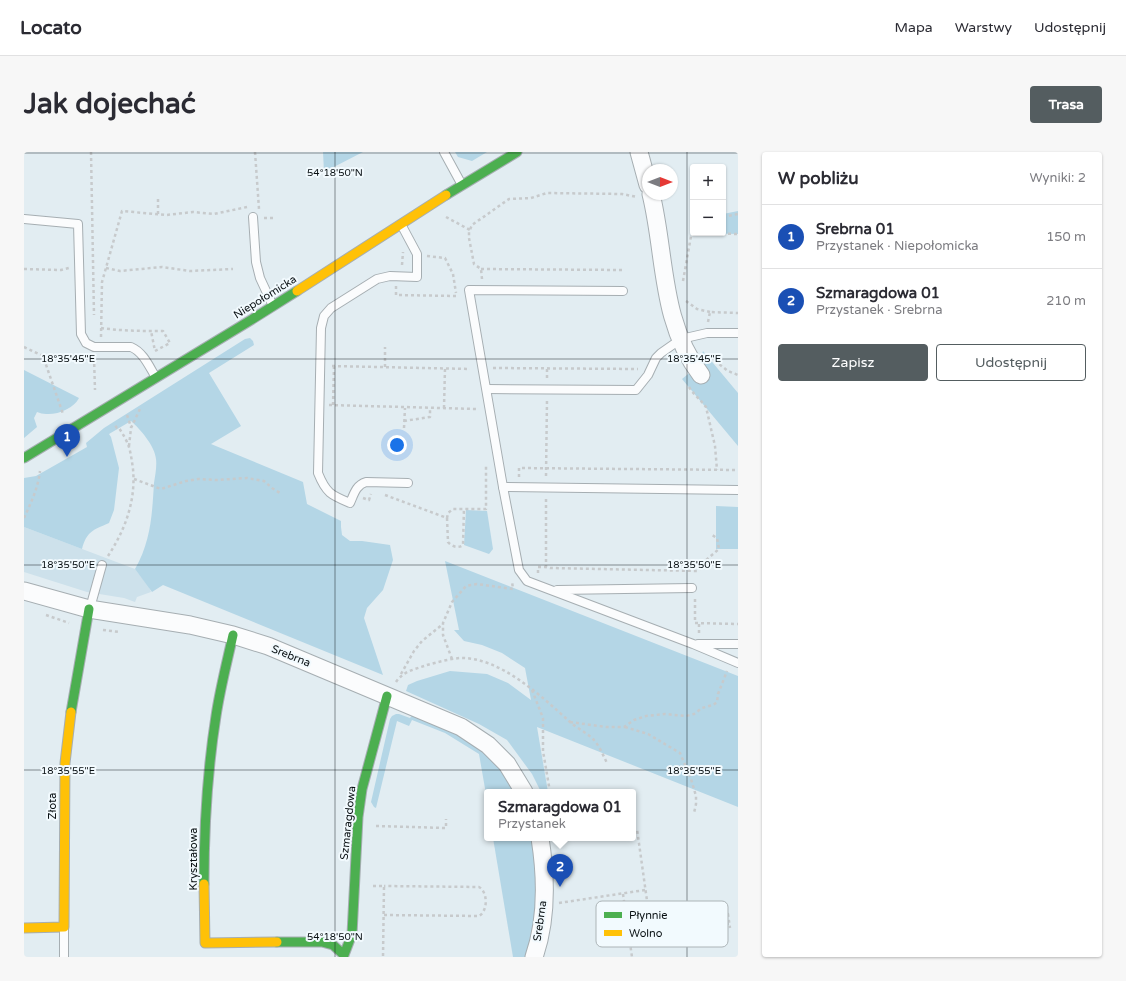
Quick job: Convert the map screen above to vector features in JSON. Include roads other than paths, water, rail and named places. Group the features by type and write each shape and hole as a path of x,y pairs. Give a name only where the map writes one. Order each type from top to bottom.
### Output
{"street":[{"name":"Niepołomicka","path":"24,458 157,379 273,307 484,171 517,152"},
{"path":"639,152 642,167"},
{"path":"649,200 670,311 692,364 701,375"},
{"name":"Srebrna","path":"24,591 89,609 190,625 233,635 268,646 461,727 488,745 506,764 522,789"},
{"name":"Złota","path":"64,927 65,763 69,723 89,609"},
{"name":"Kryształowa","path":"233,635 216,715 206,810 204,843 206,943 322,942 333,945 344,956"},
{"name":"Szmaragdowa","path":"344,956 352,934 358,817 362,788 387,696"},
{"name":"Srebrna","path":"534,957 541,928 545,882 543,858 548,841"},
{"path":"24,928 64,927"}],"lane":[{"path":"444,152 463,185"},
{"path":"256,218 256,262 260,278 273,307"},
{"path":"24,219 78,224 80,334 86,343 97,347 131,347 136,349 141,353 157,379"},
{"path":"401,225 417,254 417,277 396,276 377,279 331,308 324,316 320,328 318,472 324,487 335,497 350,503 360,484 366,482 408,483"},
{"path":"623,290 469,290 487,368 487,389 503,487 518,562 522,575 527,581 693,644 735,662"},
{"path":"487,389 636,390 648,375 656,358 681,339 707,333 738,333"},
{"path":"503,487 738,490"},
{"path":"89,609 102,565"},
{"path":"552,590 694,591"},
{"path":"693,644 738,644"},
{"name":"Złota","path":"64,927 64,957"}],"place":[{"name":"Srebrna 01","path":"67,457"},
{"name":"Szmaragdowa 01","path":"560,887"}]}
